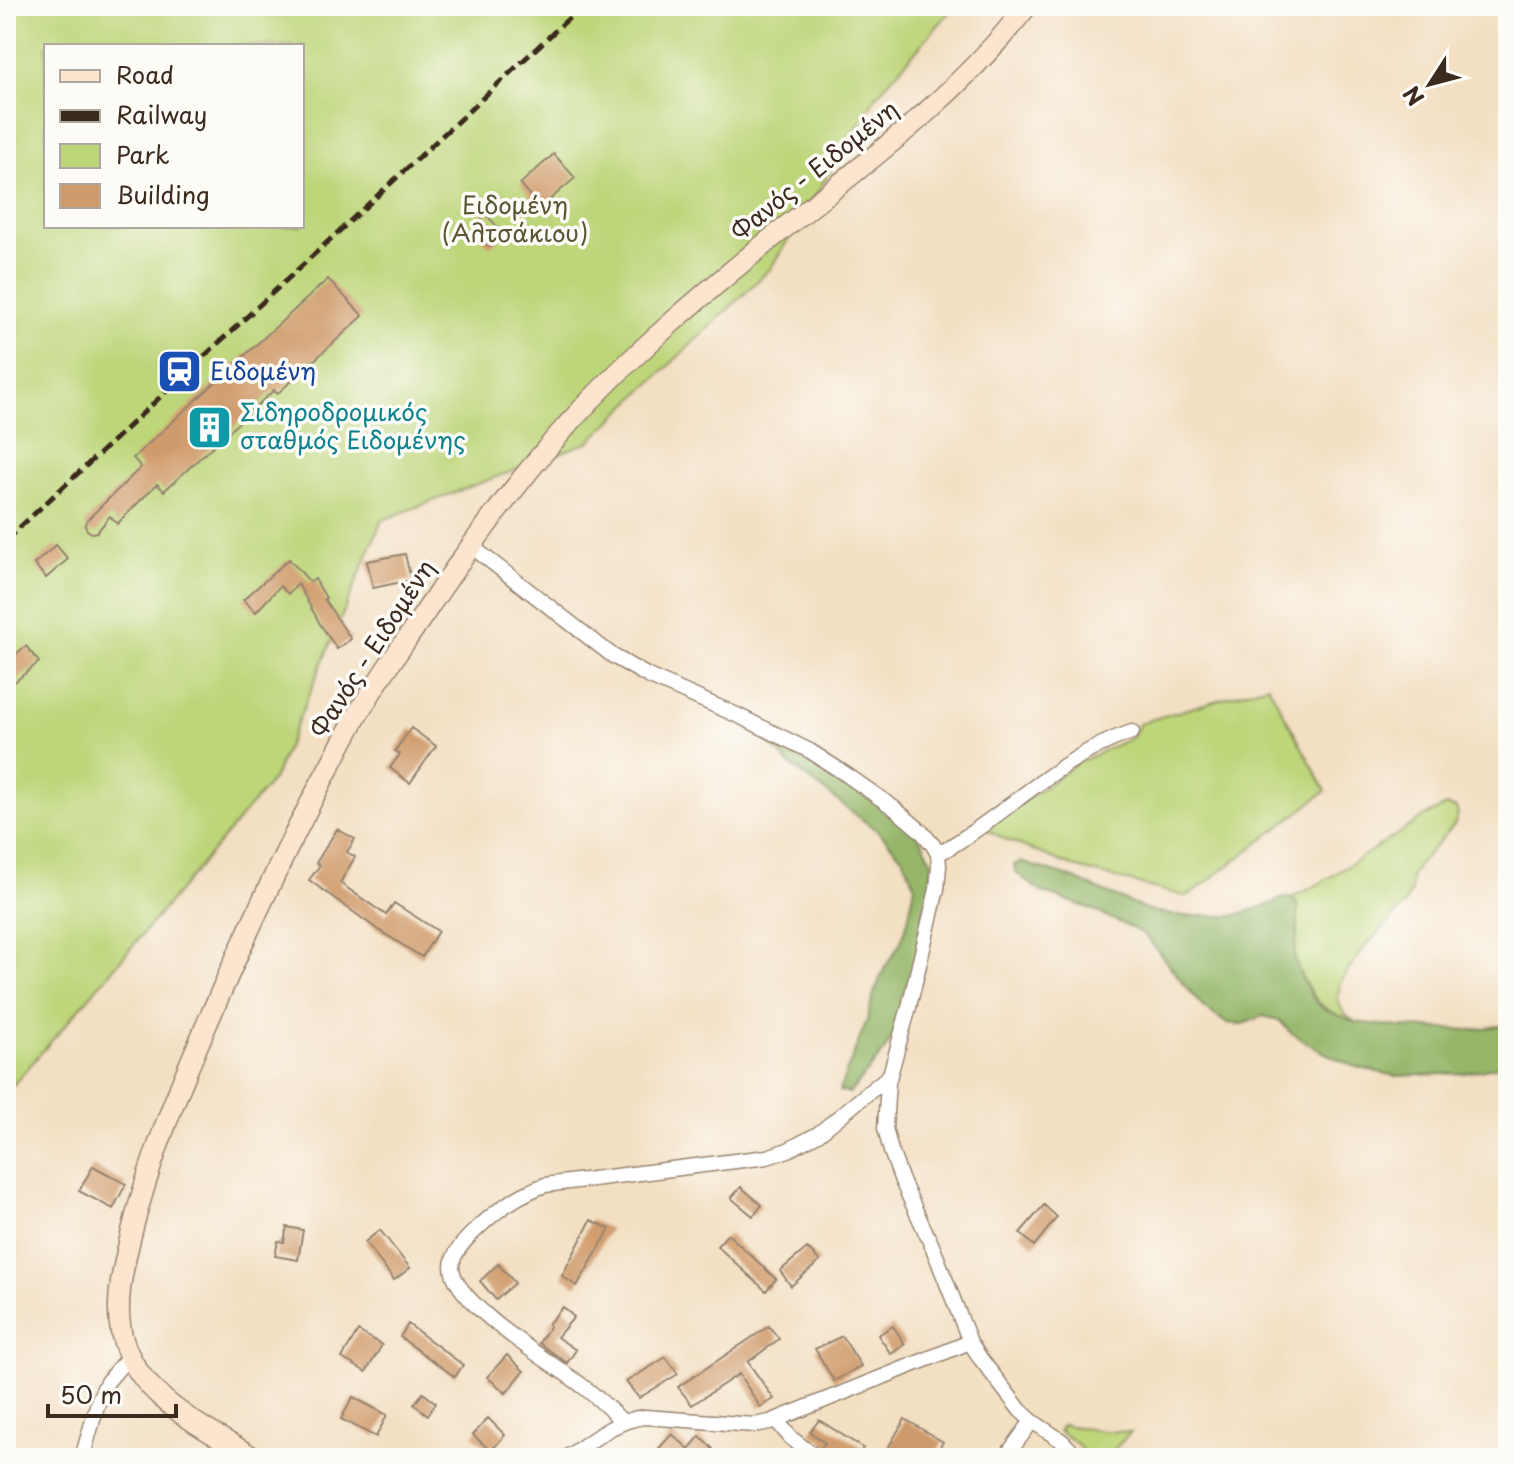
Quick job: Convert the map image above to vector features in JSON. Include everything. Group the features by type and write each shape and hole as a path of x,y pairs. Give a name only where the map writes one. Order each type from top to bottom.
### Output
{"street":[{"name":"Φανός - Ειδομένη","path":"254,1458 173,1406 139,1372 129,1356 122,1334 119,1296 126,1254 155,1153 199,1042 249,928 350,728 379,680 471,546 530,468 572,420 638,353 740,264 934,107 995,46 1027,6"},
{"path":"471,546 628,665 780,735 847,775 911,822 933,845 938,854 937,889 890,1075 885,1128 902,1181 933,1248 970,1342 998,1384 1032,1421 1062,1441 1078,1458"},
{"path":"938,854 1095,747 1132,732"},
{"path":"623,1422 581,1385 511,1335 462,1290 455,1280 452,1264 463,1244 508,1204 545,1185 733,1163 788,1150 818,1134 890,1075"},
{"path":"566,1458 613,1425 631,1418 754,1425 776,1420 970,1342"},
{"path":"82,1458 103,1391 129,1356"},
{"path":"776,1420 791,1438 817,1458"},
{"path":"1005,1458 1032,1421"}],"green space":[{"name":"Ειδομένη (Αλτσάκιου)","path":"6,6 955,6 877,95 770,269 589,442 382,520 274,778 6,1093"},
{"path":"1268,685 1326,791 1191,894 1184,896 1077,868 986,829 1079,762 1133,737 1140,723"},
{"path":"767,734 836,773 909,825 932,862 931,888 910,987 893,1036 850,1093 839,1091 884,969 900,944 915,886 904,859 881,834 787,762 771,745"},
{"path":"1445,806 1456,808 1455,824 1418,865 1411,878 1411,891 1405,904 1364,948 1340,982 1339,1004 1355,1022 1337,1015 1313,996 1296,965 1294,952 1298,905 1291,898"},
{"path":"1020,862 1067,876 1147,910 1179,916 1233,916 1291,898 1298,905 1294,957 1311,995 1325,1010 1355,1022 1399,1027 1470,1030 1508,1025 1508,1064 1465,1073 1395,1076 1356,1067 1321,1051 1291,1033 1279,1020 1263,1016 1243,1024 1226,1023 1202,1006 1144,934 1089,908 1042,892 1016,872 1014,865"},
{"path":"1063,1425 1131,1432 1106,1458 1088,1458 1077,1444 1059,1431"}],"building":[{"path":"554,154 575,178 540,208 520,184"},
{"path":"482,210 504,234 490,247 474,230 482,223"},
{"path":"328,279 363,316 277,394 274,390 164,491 157,484 117,524 110,516 97,532 87,530 87,520 141,467 133,458"},
{"path":"56,545 68,559 46,578 34,564"},
{"path":"405,554 411,580 373,588 367,561"},
{"path":"289,559 310,582 315,579 324,599 351,639 337,649 298,584 288,594 280,586 256,612 243,600"},
{"path":"26,646 39,662 6,689 6,662"},
{"path":"411,728 436,746 410,783 390,768 400,754 395,751"},
{"path":"337,829 355,839 347,852 355,857 340,883 386,915 394,903 438,931 422,957 309,880 320,865 316,863"},
{"path":"93,1166 126,1184 113,1209 79,1191"},
{"path":"741,1187 762,1205 753,1216 731,1198"},
{"path":"1044,1205 1057,1217 1034,1246 1020,1233"},
{"path":"591,1220 610,1229 577,1286 562,1276"},
{"path":"287,1227 303,1230 298,1260 275,1256 278,1241 284,1242"},
{"path":"380,1230 410,1268 394,1280 365,1242"},
{"path":"728,1234 776,1279 766,1291 717,1246"},
{"path":"807,1248 820,1261 791,1286 780,1271"},
{"path":"498,1264 515,1283 496,1300 480,1281"},
{"path":"563,1307 574,1317 557,1337 576,1350 567,1363 539,1343 550,1326 548,1324"},
{"path":"408,1324 463,1365 455,1377 400,1337"},
{"path":"769,1326 779,1339 748,1362 774,1399 760,1407 739,1374 692,1405 678,1387"},
{"path":"893,1326 905,1344 891,1354 878,1335"},
{"path":"358,1331 382,1345 366,1372 342,1358"},
{"path":"842,1336 861,1366 834,1381 815,1349"},
{"path":"507,1355 524,1371 506,1393 487,1377"},
{"path":"666,1357 678,1374 639,1398 626,1382"},
{"path":"423,1393 436,1403 428,1415 414,1404"},
{"path":"353,1397 387,1415 376,1437 341,1419"},
{"path":"488,1418 505,1435 491,1451 473,1435"},
{"path":"905,1419 943,1442 933,1458 882,1458"},
{"path":"819,1420 863,1448 857,1458 837,1458 821,1448 825,1443 810,1432"},
{"path":"672,1434 689,1449 700,1436 713,1449 704,1458 650,1458"}],"railway":[{"path":"6,540 582,6"}],"place":[{"name":"Ειδομένη","path":"179,372"},
{"name":"Σιδηροδρομικός σταθμός Ειδομένης","path":"209,427"}]}
